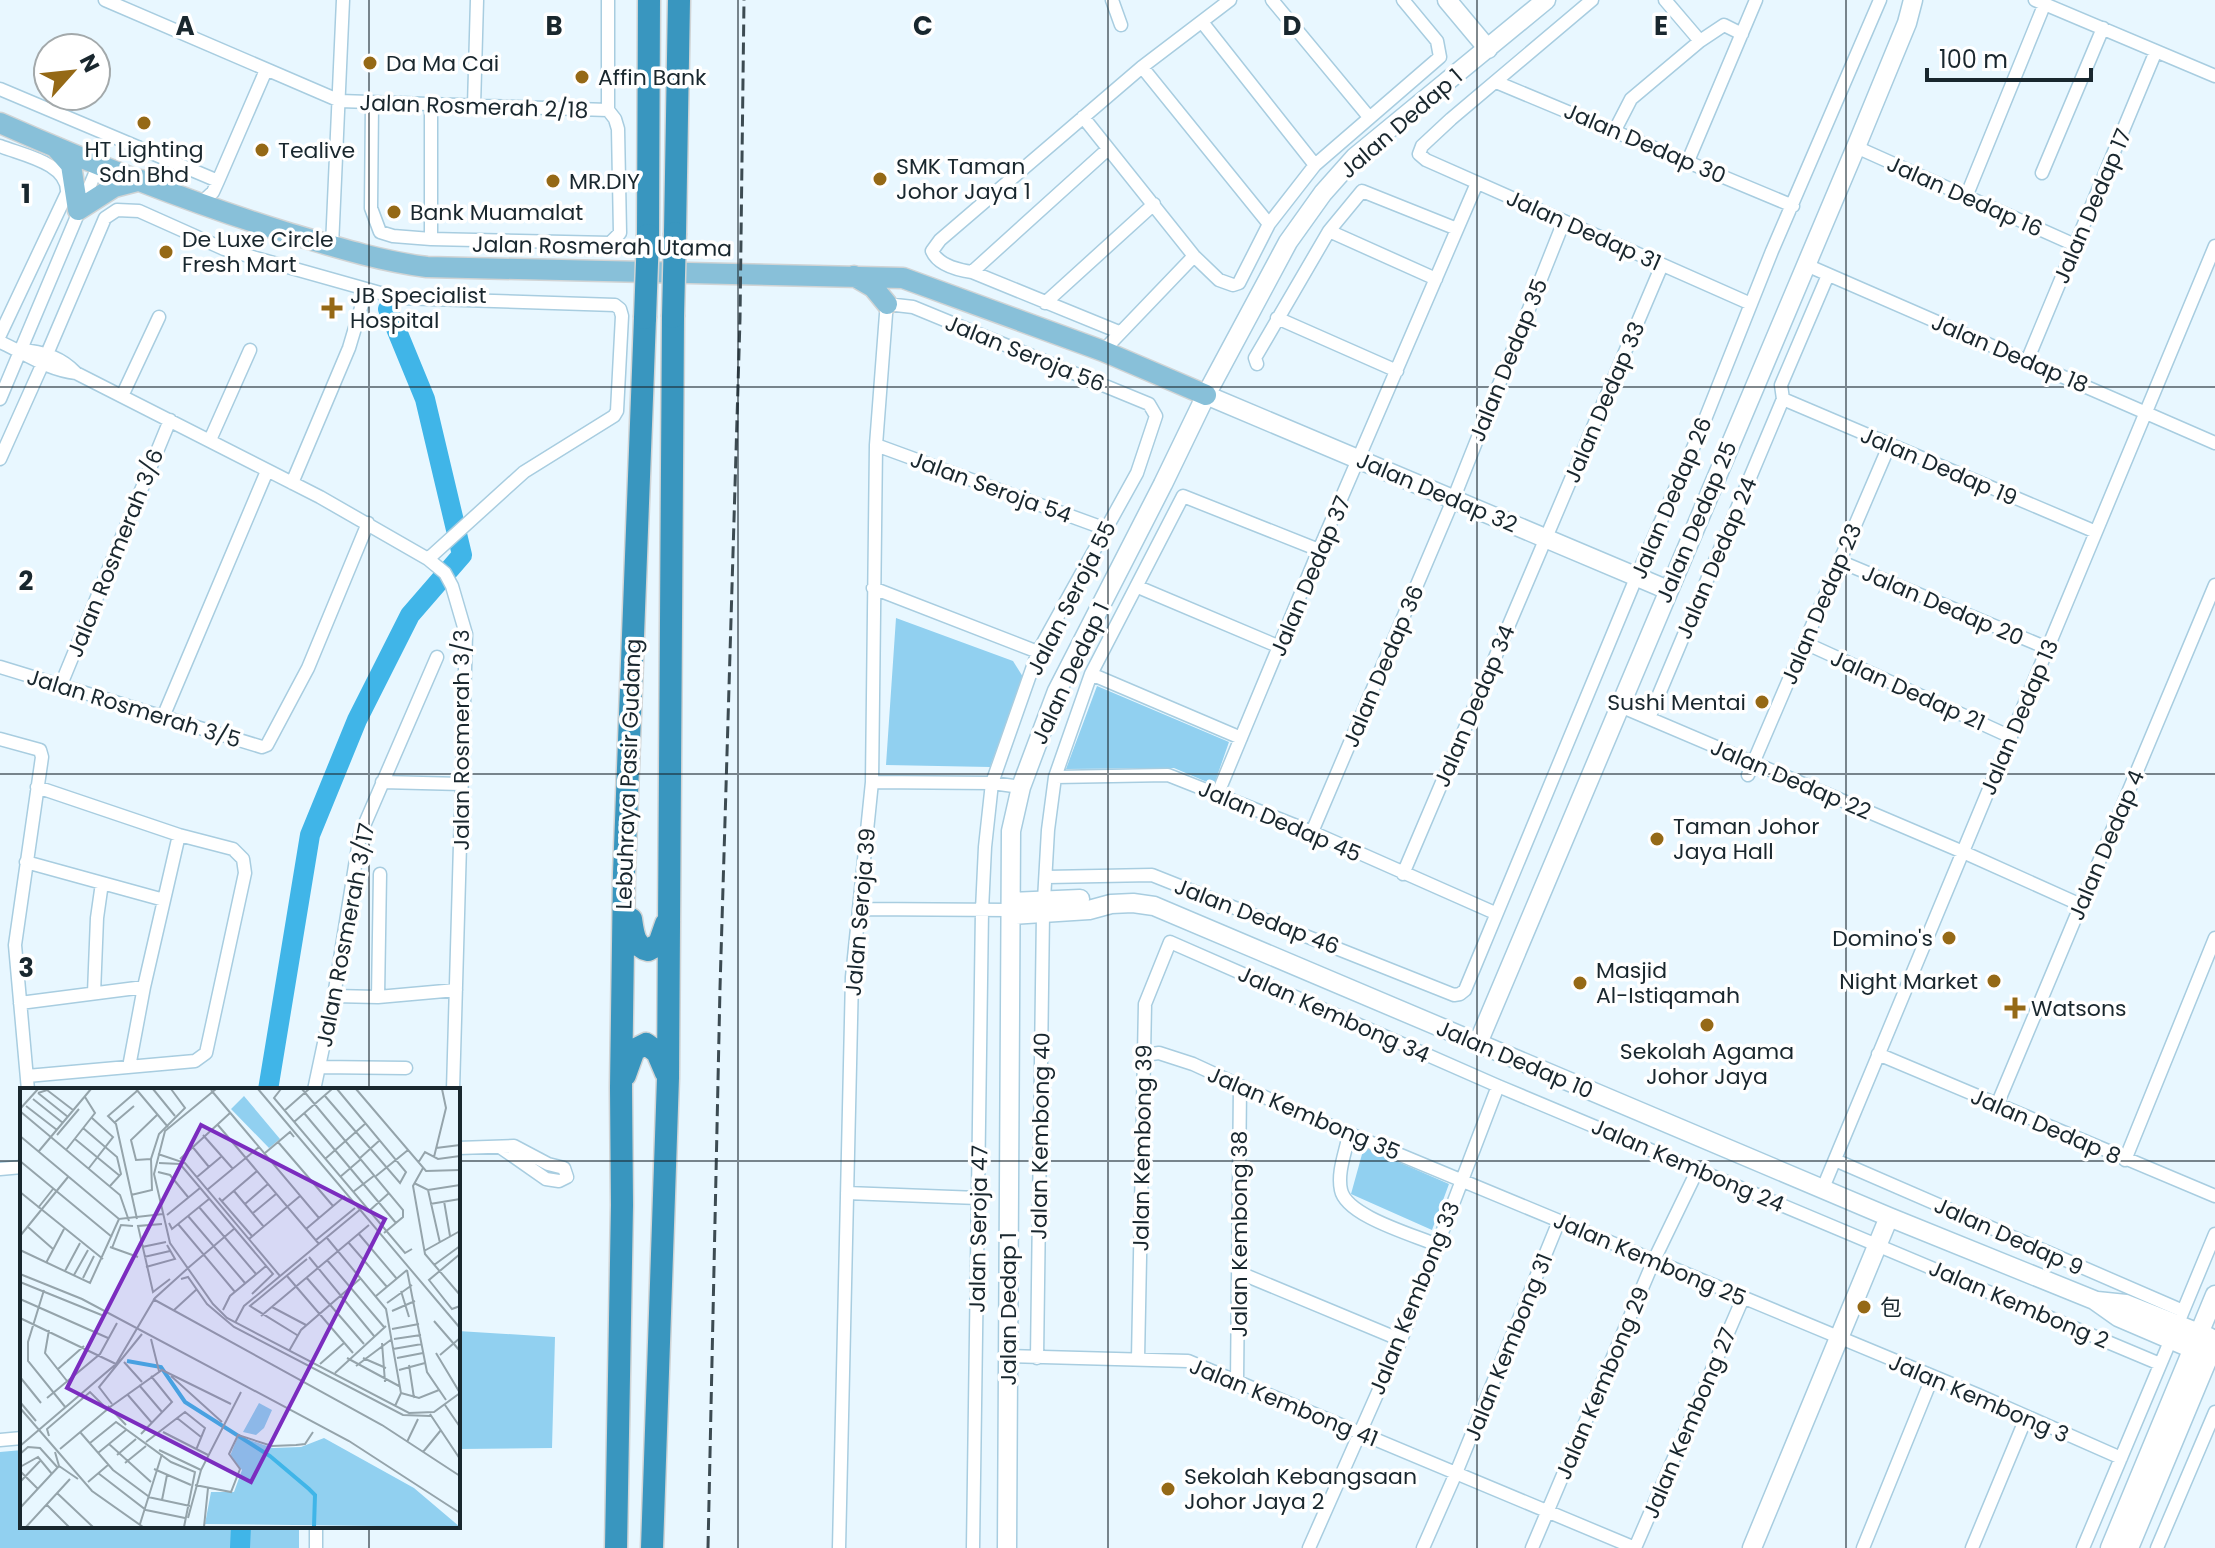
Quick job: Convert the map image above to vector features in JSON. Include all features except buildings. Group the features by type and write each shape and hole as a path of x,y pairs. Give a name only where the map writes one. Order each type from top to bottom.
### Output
{"highway":[{"name":"Lebuhraya Pasir Gudang","path":"616,1548 624,874 648,235 649,0"},
{"name":"Lebuhraya Pasir Gudang","path":"652,1548 668,1078 673,317 679,0"},
{"path":"624,874 633,934 642,949 648,950 659,944 670,911"},
{"path":"621,1088 634,1050 639,1045 646,1044 657,1052 668,1078"}],"main road":[{"path":"1447,0 1488,49"},
{"name":"Jalan Dedap 1","path":"1007,1548 1011,831 1021,787 1057,691 1206,395 1288,242 1323,193 1355,157 1546,0"},
{"name":"Jalan Dedap 25","path":"1478,1043 1804,264 1856,147 1907,23 1913,0"},
{"name":"Jalan Rosmerah Utama","path":"0,123 57,149 200,204 332,246 403,264 427,267 889,276 922,283 1103,351 1206,395"},
{"path":"57,149 71,165 78,210 114,187 141,180"},
{"path":"852,275 873,287 887,304"},
{"name":"Jalan Dedap 32","path":"1206,395 1668,590"},
{"name":"Jalan Dedap 10","path":"1011,909 1044,907 1088,898 1111,904 1154,906 1889,1217 2094,1300 2126,1304 2177,1325 2206,1344"},
{"path":"1752,1548 1889,1217"},
{"path":"2129,1548 2206,1344 2215,1295"},
{"path":"2110,1548 2206,1344"}],"street":[{"name":"Jalan Rosmerah 2/18","path":"105,0 340,101 608,110"},
{"path":"332,246 343,0"},
{"path":"474,106 477,0"},
{"path":"372,103 371,208 380,232 431,239 610,243 620,233 618,129 608,110 608,0"},
{"path":"1112,0 1121,25"},
{"path":"1119,332 972,272 958,270 935,258 933,247 1142,67 1230,0"},
{"path":"1272,0 1369,117"},
{"path":"1083,117 1194,256 1219,280 1233,285 1239,283 1269,224 1315,165 1440,57 1437,41 1403,0"},
{"path":"1496,82 1592,0"},
{"path":"1665,0 1700,41"},
{"path":"1688,161 1756,0"},
{"name":"Jalan Dedap 26","path":"1460,994 1465,990 1880,0"},
{"path":"1966,197 2040,1 2215,76"},
{"path":"1202,22 1315,165"},
{"path":"1615,130 1629,101 1700,41 1724,25 1742,34"},
{"path":"2042,173 2103,28"},
{"name":"Jalan Dedap 17","path":"2027,361 2156,51"},
{"path":"1142,67 1269,224"},
{"path":"200,204 213,192 266,70"},
{"name":"Jalan Dedap 30","path":"1496,82 1793,206"},
{"name":"Jalan Dedap 31","path":"1496,82 1422,146 1419,154 1426,160 1751,304"},
{"path":"0,89 218,181"},
{"path":"431,104 431,239"},
{"path":"0,146 57,169 67,186 67,193 0,335"},
{"name":"Jalan Dedap 16","path":"1856,147 2075,245"},
{"path":"972,272 1108,149"},
{"path":"0,399 99,164"},
{"name":"Jalan Dedap 37","path":"1218,793 1477,183"},
{"path":"1257,364 1255,358 1329,231 1362,191 1457,229"},
{"path":"1045,303 1154,204"},
{"path":"0,459 105,218 117,210 139,211 224,249 398,298 615,305 622,316 617,411 614,416 524,472 428,559"},
{"name":"Jalan Dedap 35","path":"1453,500 1564,221"},
{"path":"1329,231 1436,279"},
{"name":"Jalan Dedap 13","path":"1823,1188 2215,246"},
{"path":"1103,351 1194,256"},
{"name":"Jalan Dedap 18","path":"1804,264 2215,443"},
{"name":"Jalan Dedap 33","path":"1545,538 1662,265"},
{"name":"Jalan Dedap 24","path":"1649,718 1783,399 1781,385 1828,275"},
{"name":"Jalan Seroja 39","path":"839,1548 852,977 872,782 876,445 889,276"},
{"path":"292,483 349,348 366,291"},
{"name":"Jalan Seroja 56","path":"887,304 913,307 1149,404 1156,416"},
{"path":"122,396 159,317"},
{"path":"1277,318 1397,371"},
{"name":"Jalan Rosmerah 3/3","path":"0,342 67,363 76,373 368,523 428,559 445,573 466,634 453,1088"},
{"path":"210,440 250,350"},
{"name":"Jalan Dedap 19","path":"1783,399 2096,532"},
{"name":"Jalan Seroja 55","path":"982,910 992,783 1038,652 1137,473 1156,416"},
{"name":"Jalan Rosmerah 3/6","path":"60,687 170,420"},
{"name":"Jalan Seroja 54","path":"876,445 1106,529"},
{"name":"Jalan Dedap 23","path":"1750,769 1889,446"},
{"path":"163,717 267,471"},
{"name":"Jalan Kembong 40","path":"1037,1358 1044,907 1048,830 1055,777 1091,674 1183,496 1319,550"},
{"name":"Jalan Dedap 36","path":"1312,832 1453,500"},
{"name":"Jalan Rosmerah 3/5","path":"0,667 262,747 267,745 308,668 368,523"},
{"name":"Jalan Dedap 34","path":"1403,874 1545,538"},
{"name":"Jalan Dedap 20","path":"1839,561 2047,648"},
{"name":"Jalan Dedap 4","path":"1997,1105 2215,585"},
{"path":"1138,587 1280,647"},
{"path":"873,588 1038,652"},
{"name":"Jalan Dedap 21","path":"1805,643 2011,737"},
{"name":"Jalan Rosmerah 3/17","path":"314,1088 334,996 360,835 437,657"},
{"path":"1091,674 1241,738"},
{"name":"Jalan Dedap 22","path":"1620,706 1750,769 1963,852 2081,905"},
{"path":"0,739 40,750 42,757 15,945 28,1088"},
{"name":"Jalan Dedap 45","path":"1055,777 1168,775 1312,832 1495,913"},
{"path":"382,782 462,784"},
{"path":"872,782 992,783 1021,787"},
{"path":"27,1076 201,1058 209,1048 246,866 233,849 179,835 37,787"},
{"path":"129,1067 179,835"},
{"path":"26,862 164,900"},
{"path":"378,997 380,874"},
{"name":"Jalan Dedap 46","path":"1047,877 1152,875 1454,995 1460,994"},
{"path":"94,993 97,918 102,883"},
{"path":"860,909 1011,909"},
{"name":"Jalan Seroja 47","path":"973,1548 982,910"},
{"path":"2125,1160 2215,938"},
{"name":"Jalan Kembong 39","path":"1138,1359 1145,1004 1170,942"},
{"name":"Jalan Kembong 34","path":"1170,942 1498,1086"},
{"path":"20,1003 144,987"},
{"path":"334,996 378,997 456,990"},
{"name":"Jalan Kembong 35","path":"1144,1055 1159,1053 1193,1064 1349,1134 1462,1180"},
{"name":"Jalan Dedap 8","path":"1878,1054 2215,1196"},
{"path":"319,1067 406,1068"},
{"name":"Jalan Kembong 38","path":"1237,1382 1240,1086"},
{"name":"Jalan Kembong 24","path":"1498,1086 1878,1245"},
{"name":"Jalan Kembong 33","path":"1309,1548 1401,1340 1498,1086"},
{"path":"1349,1134 1340,1180 1341,1193 1346,1202 1360,1213 1437,1245"},
{"path":"460,1148 514,1146 548,1164 564,1168 567,1177 559,1181 546,1179 500,1147"},
{"name":"Jalan Dedap 9","path":"1835,1160 2177,1325"},
{"path":"0,1169 20,1167"},
{"name":"Jalan Kembong 29","path":"1532,1548 1654,1260 1698,1169"},
{"name":"Jalan Kembong 25","path":"1462,1180 1838,1339"},
{"path":"847,1193 978,1198"},
{"name":"Jalan Kembong 31","path":"1423,1548 1559,1221"},
{"path":"2083,1548 2215,1234"},
{"name":"Jalan Kembong 2","path":"1878,1245 2160,1364"},
{"path":"1240,1273 1401,1340"},
{"name":"Jalan Kembong 27","path":"1635,1548 1743,1298"},
{"name":"Jalan Kembong 3","path":"1838,1339 1978,1395 2121,1458"},
{"name":"Jalan Kembong 41","path":"1007,1356 1188,1361 1635,1548"},
{"path":"1863,1548 1932,1378"},
{"path":"2157,1548 2215,1412"},
{"path":"1972,1548 2026,1418"},
{"path":"0,1440 20,1438"}],"shaded area":[{"path":"896,618 1013,661 1023,677 990,767 886,765"},
{"path":"1097,686 1229,742 1214,785 1174,768 1066,769"},
{"path":"1364,1147 1449,1184 1432,1230 1351,1194"},
{"path":"460,1331 555,1337 552,1448 460,1449"},
{"path":"20,1450 20,1528 299,1528 299,1548 0,1548 0,1452"}],"waterway":[{"path":"268,1088 310,835 357,720 410,615 462,555 425,399 388,309"},
{"path":"240,1548 241,1528"}],"railway":[{"path":"708,1548 720,988 740,319 744,0"}],"place":[{"name":"Da Ma Cai","path":"370,63"},
{"name":"Affin Bank","path":"582,77"},
{"name":"HT Lighting Sdn Bhd","path":"144,123"},
{"name":"Tealive","path":"262,150"},
{"name":"SMK Taman Johor Jaya 1","path":"880,179"},
{"name":"MR.DIY","path":"553,181"},
{"name":"Bank Muamalat","path":"394,212"},
{"name":"De Luxe Circle Fresh Mart","path":"166,252"},
{"name":"JB Specialist Hospital","path":"332,308"},
{"name":"Sushi Mentai","path":"1762,702"},
{"name":"Taman Johor Jaya Hall","path":"1657,839"},
{"name":"Domino's","path":"1949,938"},
{"name":"Night Market","path":"1994,981"},
{"name":"Masjid Al-Istiqamah","path":"1580,983"},
{"name":"Watsons","path":"2015,1008"},
{"name":"Sekolah Agama Johor Jaya","path":"1707,1025"},
{"name":"包","path":"1864,1307"},
{"name":"Sekolah Kebangsaan Johor Jaya 2","path":"1168,1489"}]}
